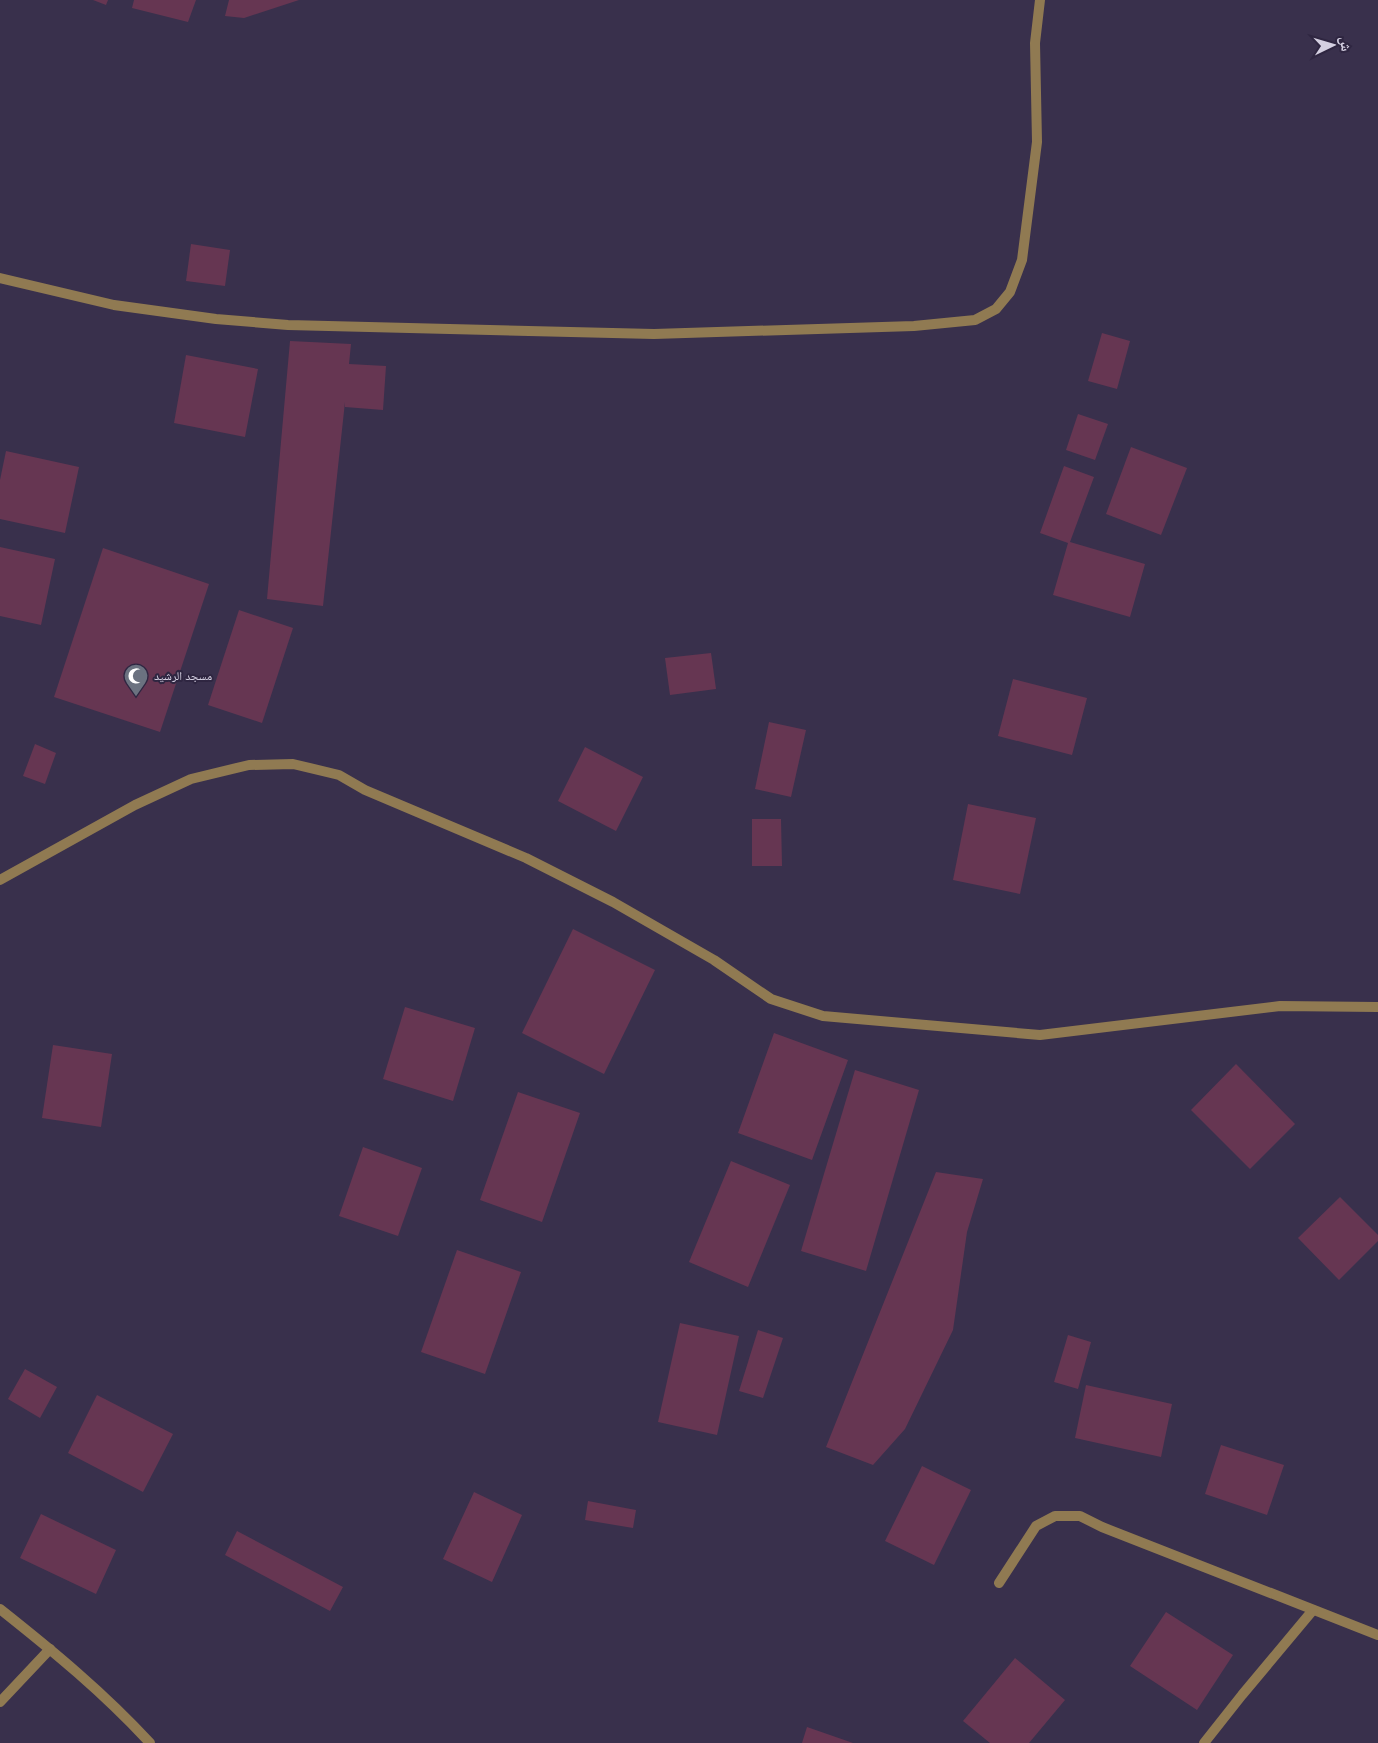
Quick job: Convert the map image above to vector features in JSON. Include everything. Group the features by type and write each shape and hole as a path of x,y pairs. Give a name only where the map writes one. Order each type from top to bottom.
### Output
{"street":[{"path":"0,278 114,305 216,319 288,324 654,334 914,326 974,320 996,309 1010,292 1022,260 1037,142 1035,43 1040,0"},
{"path":"0,880 135,805 191,779 250,764 293,764 339,775 365,790 526,858 614,902 714,960 772,999 823,1016 1040,1035 1280,1006 1378,1007"},
{"path":"999,1583 1036,1526 1055,1516 1080,1516 1102,1527 1378,1635"},
{"path":"0,1609 50,1649 119,1710 150,1743"},
{"path":"1204,1743 1313,1610"},
{"path":"0,1702 50,1649"}],"building":[{"path":"93,0 108,0 106,5"},
{"path":"134,0 196,0 188,22 132,8"},
{"path":"229,0 299,0 244,18 225,16"},
{"path":"191,244 230,250 225,286 186,281"},
{"path":"1102,333 1130,341 1117,389 1088,381"},
{"path":"290,341 351,344 349,364 386,366 383,410 345,407 345,402 323,606 267,599"},
{"path":"186,355 258,369 245,437 174,423"},
{"path":"1078,414 1108,424 1095,460 1066,450"},
{"path":"1131,447 1187,468 1161,535 1106,514"},
{"path":"6,451 79,467 65,533 0,519 0,480"},
{"path":"1064,466 1094,477 1070,542 1145,564 1130,617 1053,595 1068,543 1040,533"},
{"path":"0,547 55,559 41,625 0,616"},
{"path":"103,548 209,584 160,732 54,697"},
{"path":"239,610 293,628 262,723 208,705"},
{"path":"711,653 716,689 670,695 665,658"},
{"path":"1013,679 1087,698 1072,755 998,736"},
{"path":"769,722 806,730 791,797 755,789"},
{"path":"35,744 56,753 45,784 23,776"},
{"path":"585,747 643,777 616,831 558,801"},
{"path":"968,804 1036,818 1020,894 953,880"},
{"path":"752,819 781,819 782,866 752,866"},
{"path":"573,929 655,970 604,1074 522,1033"},
{"path":"405,1007 475,1028 453,1101 383,1079"},
{"path":"774,1033 848,1060 812,1160 738,1133"},
{"path":"53,1045 112,1054 101,1127 42,1118"},
{"path":"1236,1064 1295,1124 1250,1169 1191,1110"},
{"path":"855,1070 919,1090 866,1271 801,1251"},
{"path":"518,1092 580,1113 542,1222 480,1200"},
{"path":"363,1147 422,1168 398,1236 339,1216"},
{"path":"731,1161 790,1185 748,1287 689,1262"},
{"path":"936,1172 983,1179 967,1232 953,1330 905,1429 873,1465 826,1447"},
{"path":"1340,1197 1378,1235 1378,1241 1339,1280 1298,1238"},
{"path":"457,1250 521,1272 485,1374 421,1352"},
{"path":"680,1323 739,1336 717,1435 658,1422"},
{"path":"758,1330 783,1338 763,1398 739,1391"},
{"path":"1068,1335 1091,1342 1078,1389 1054,1382"},
{"path":"25,1369 57,1387 40,1418 8,1399"},
{"path":"1086,1385 1172,1404 1161,1457 1075,1438"},
{"path":"97,1395 173,1434 143,1492 68,1453"},
{"path":"1221,1445 1284,1465 1267,1515 1205,1494"},
{"path":"922,1466 971,1490 934,1565 885,1541"},
{"path":"474,1492 522,1515 492,1582 443,1559"},
{"path":"588,1501 636,1510 633,1528 585,1520"},
{"path":"41,1514 116,1550 96,1594 20,1558"},
{"path":"237,1531 343,1587 330,1611 225,1555"},
{"path":"1166,1612 1233,1655 1197,1710 1130,1666"},
{"path":"1015,1658 1065,1700 1029,1743 990,1743 963,1721"},
{"path":"807,1727 853,1743 802,1743"}],"place":[{"name":"مسجد الرشيد","path":"136,697"}]}
